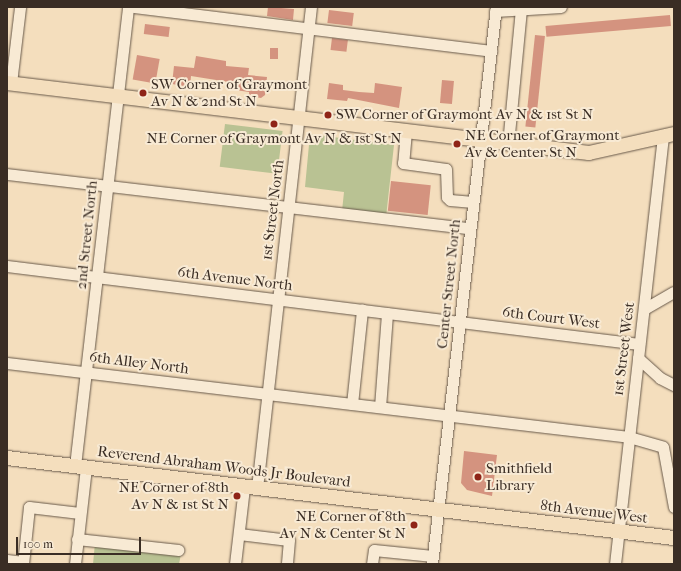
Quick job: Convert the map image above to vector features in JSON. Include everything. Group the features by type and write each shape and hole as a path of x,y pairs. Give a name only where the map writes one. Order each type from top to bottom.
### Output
{"main road":[{"path":"9,83 589,153 668,135"},
{"name":"Reverend Abraham Woods Jr Boulevard","path":"7,458 438,510"},
{"name":"8th Avenue West","path":"438,510 674,538"}],"street":[{"path":"9,83 20,7"},
{"name":"2nd Street North","path":"75,564 80,513 80,467 86,372 128,7"},
{"path":"134,7 491,51"},
{"name":"1st Street North","path":"235,564 239,534 250,487 267,394 311,7"},
{"path":"496,9 521,10 562,7"},
{"name":"Center Street North","path":"432,560 496,9"},
{"path":"508,144 521,10"},
{"path":"406,131 403,163 446,169 447,198 450,200 473,202"},
{"name":"1st Street West","path":"615,564 639,344 668,135"},
{"path":"7,174 470,228"},
{"name":"6th Avenue North","path":"7,266 460,322"},
{"path":"644,309 674,292"},
{"path":"352,404 362,310"},
{"path":"380,407 387,313"},
{"name":"6th Court West","path":"460,322 639,344"},
{"path":"638,358 660,378 674,385"},
{"name":"6th Alley North","path":"7,363 629,437 663,448 674,507"},
{"path":"7,560 23,563 29,506 80,513"},
{"path":"239,534 289,540 287,564"},
{"path":"77,539 178,550"},
{"path":"372,564 374,550 432,560"}],"green space":[{"path":"225,124 283,131 277,174 220,167"},
{"path":"310,134 394,145 386,217 342,211 344,192 305,187"},
{"path":"95,543 181,554 179,564 93,564"}],"building":[{"path":"268,7 294,9 293,20 267,16"},
{"path":"329,10 354,13 352,26 327,23"},
{"path":"670,15 671,26 546,37 545,26"},
{"path":"145,24 170,27 169,37 144,34"},
{"path":"535,35 545,36 535,128 525,126"},
{"path":"332,38 348,40 346,52 331,50"},
{"path":"270,48 278,48 278,59 270,59"},
{"path":"137,55 160,59 155,84 133,80"},
{"path":"196,56 226,61 226,66 249,68 248,75 267,77 265,95 261,98 249,96 249,92 235,90 235,83 191,76 190,87 172,84 174,66 194,68"},
{"path":"442,80 454,81 452,104 440,103"},
{"path":"329,83 343,85 343,90 374,93 375,83 402,87 399,108 348,98 347,101 327,99"},
{"path":"391,181 431,185 428,215 388,211"},
{"name":"Smithfield Library","path":"464,451 497,455 492,496 467,490 461,483"}],"place":[{"name":"SW Corner of Graymont Av N & 2nd St N","path":"143,93"},
{"name":"SW Corner of Graymont Av N & 1st St N","path":"328,115"},
{"name":"NE Corner of Graymont Av N & 1st St N","path":"274,124"},
{"name":"NE Corner of Graymont Av & Center St N","path":"457,144"},
{"name":"Smithfield Library","path":"478,477"},
{"name":"NE Corner of 8th Av N & 1st St N","path":"237,496"},
{"name":"NE Corner of 8th Av N & Center St N","path":"414,525"}]}
